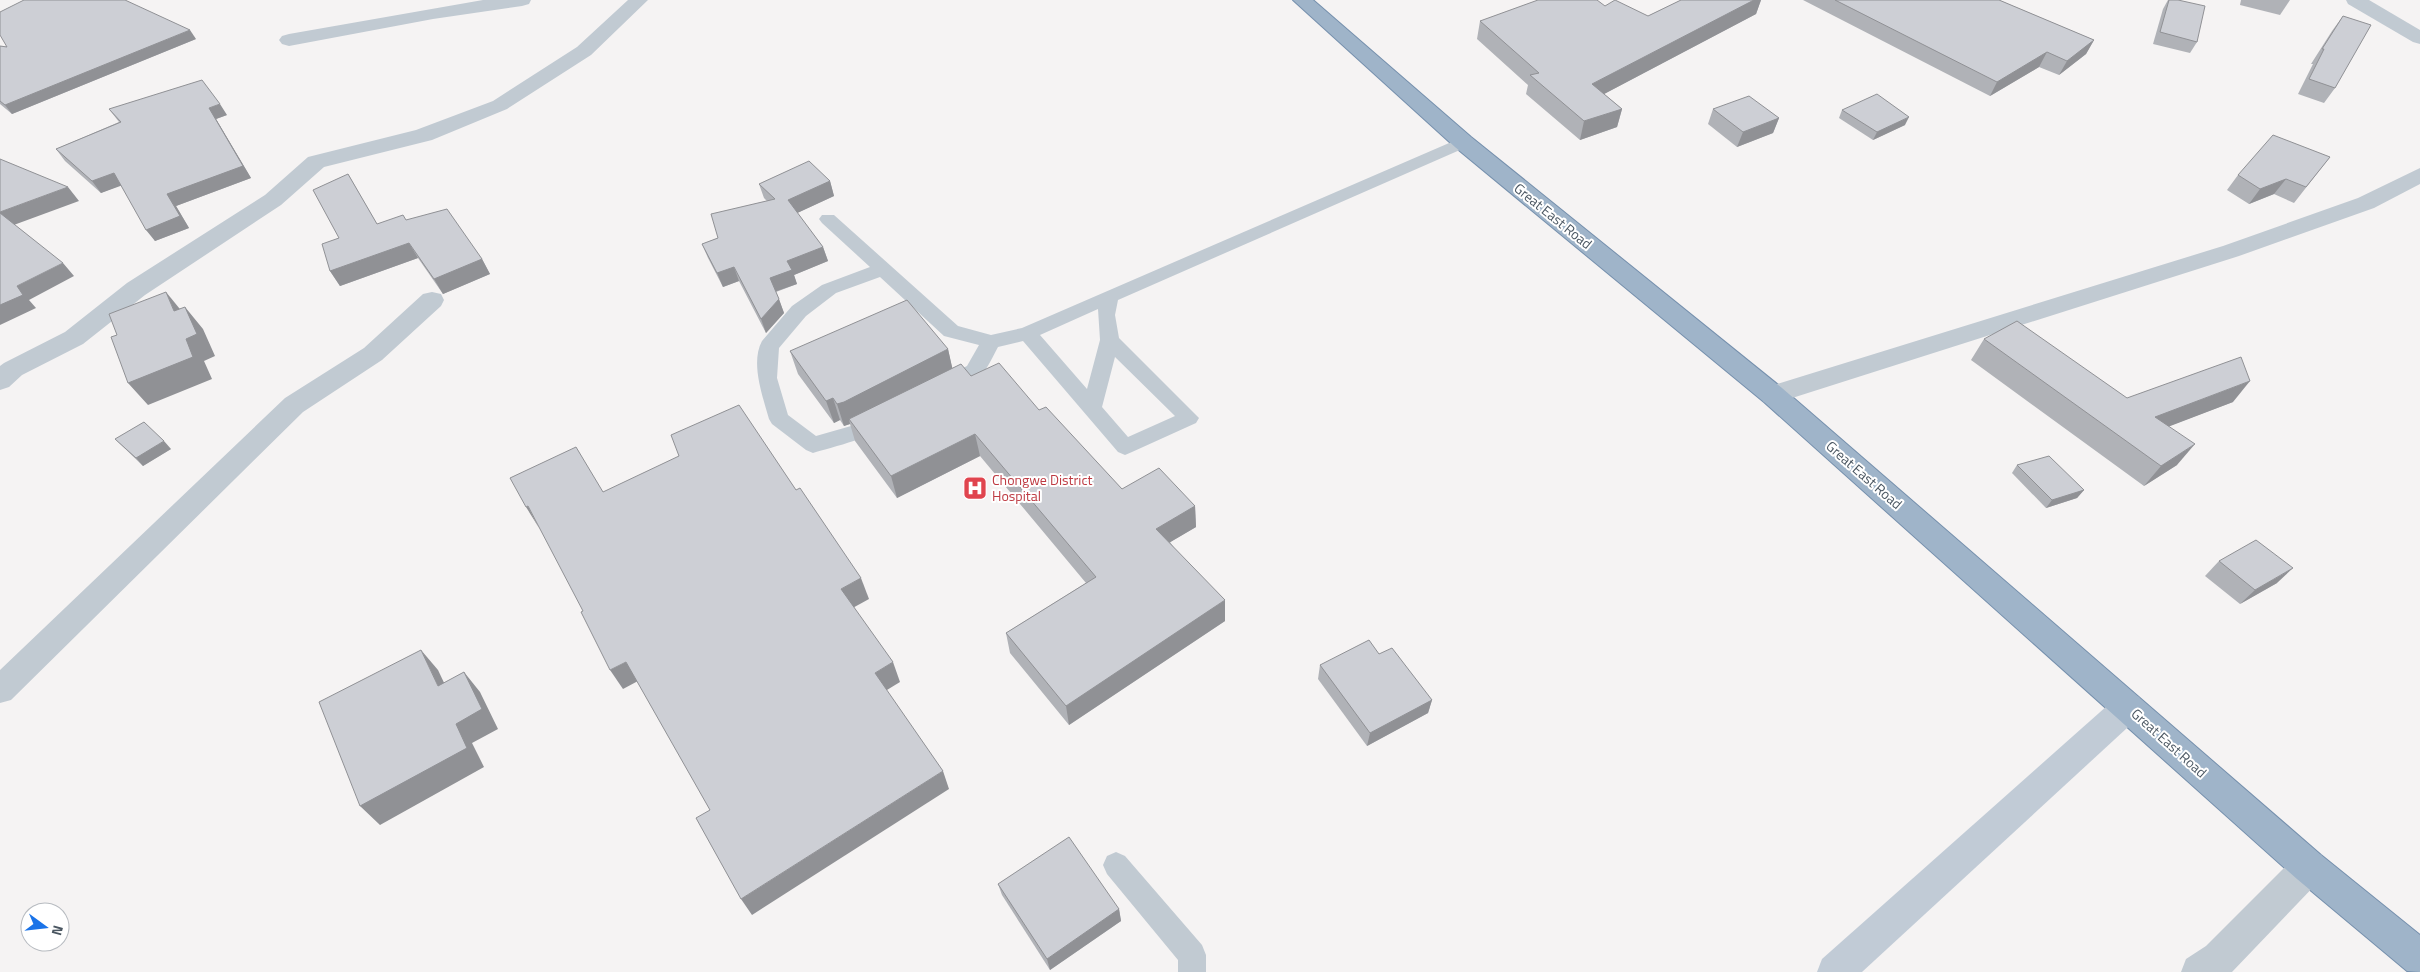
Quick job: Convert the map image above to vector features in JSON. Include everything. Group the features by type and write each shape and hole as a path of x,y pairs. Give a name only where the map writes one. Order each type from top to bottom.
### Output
{"highway":[{"name":"Great East Road","path":"1302,0 1463,142 1773,395 2309,867 2420,958"}],"main road":[{"path":"1835,972 2128,707"}],"street":[{"path":"290,40 433,13 522,0"},
{"path":"0,380 13,369 74,338 136,289 273,200 316,162 424,134 500,104 584,51 639,0"},
{"path":"2355,0 2420,38"},
{"path":"1773,395 2232,251 2366,203 2420,175"},
{"path":"0,690 215,484 294,405 373,354 432,300"},
{"path":"2199,972 2218,959 2309,867"}],"lane":[{"path":"828,220 951,331 990,342 1027,332 1463,142"},
{"path":"883,269 829,289 799,311 769,346 767,378 779,419 813,445 858,431 899,409"},
{"path":"1092,408 1110,340 1106,315 1110,295"},
{"path":"1027,332 1125,447 1188,418 1110,340"},
{"path":"924,396 974,371 990,342"},
{"path":"1116,865 1192,955 1192,972"}],"building":[{"path":"24,0 125,0 190,30 5,105 0,101 0,46 7,47 0,35 0,12"},
{"path":"1538,0 1597,0 1605,6 1615,0 1648,16 1681,0 1754,0 1592,84 1622,109 1584,121 1530,75 1539,73 1480,21"},
{"path":"1835,0 1999,0 2094,40 2067,61 2047,52 1997,82"},
{"path":"2169,0 2205,6 2197,42 2160,32"},
{"path":"2343,16 2371,25 2335,88 2309,79 2324,49 2322,49"},
{"path":"202,80 220,104 209,108 243,166 167,194 180,216 146,230 114,173 92,181 56,149 121,122 109,109"},
{"path":"1877,94 1909,117 1877,132 1842,110"},
{"path":"1749,96 1779,118 1743,132 1713,109"},
{"path":"2273,135 2330,157 2306,187 2286,179 2260,189 2238,175"},
{"path":"0,159 68,187 0,212"},
{"path":"809,161 830,181 788,200 823,247 787,261 792,270 770,278 779,299 761,319 734,267 717,273 702,244 718,238 711,214 775,199 759,184"},
{"path":"348,174 377,224 403,215 406,220 447,209 482,259 434,279 409,243 330,271 322,244 339,238 313,190"},
{"path":"0,213 63,263 17,286 23,295 0,305"},
{"path":"166,292 174,311 185,307 197,334 186,339 193,357 128,383 111,337 117,335 109,314"},
{"path":"907,300 948,349 844,402 837,404 833,398 826,401 790,351"},
{"path":"2017,321 2127,398 2241,357 2250,381 2155,417 2195,444 2161,466 1984,339"},
{"path":"999,363 1039,410 1046,407 1122,489 1159,468 1195,506 1156,529 1225,600 1066,706 1006,633 1096,577 975,434 891,476 849,419 961,364 971,376"},
{"path":"739,405 796,490 800,488 861,578 841,589 893,662 875,673 943,771 741,899 696,818 710,810 626,662 610,670 581,612 583,611 528,506 526,507 510,478 576,447 603,492 679,456 671,435"},
{"path":"144,422 164,441 136,458 115,439"},
{"path":"2049,456 2084,490 2052,500 2017,465"},
{"path":"2256,540 2293,568 2255,590 2219,561"},
{"path":"1369,640 1379,654 1392,648 1432,700 1370,733 1320,665"},
{"path":"421,650 438,686 464,672 482,709 456,724 467,748 360,806 319,702"},
{"path":"1069,837 1119,909 1047,959 998,884"}],"place":[{"name":"Chongwe District Hospital","path":"975,488"}]}
